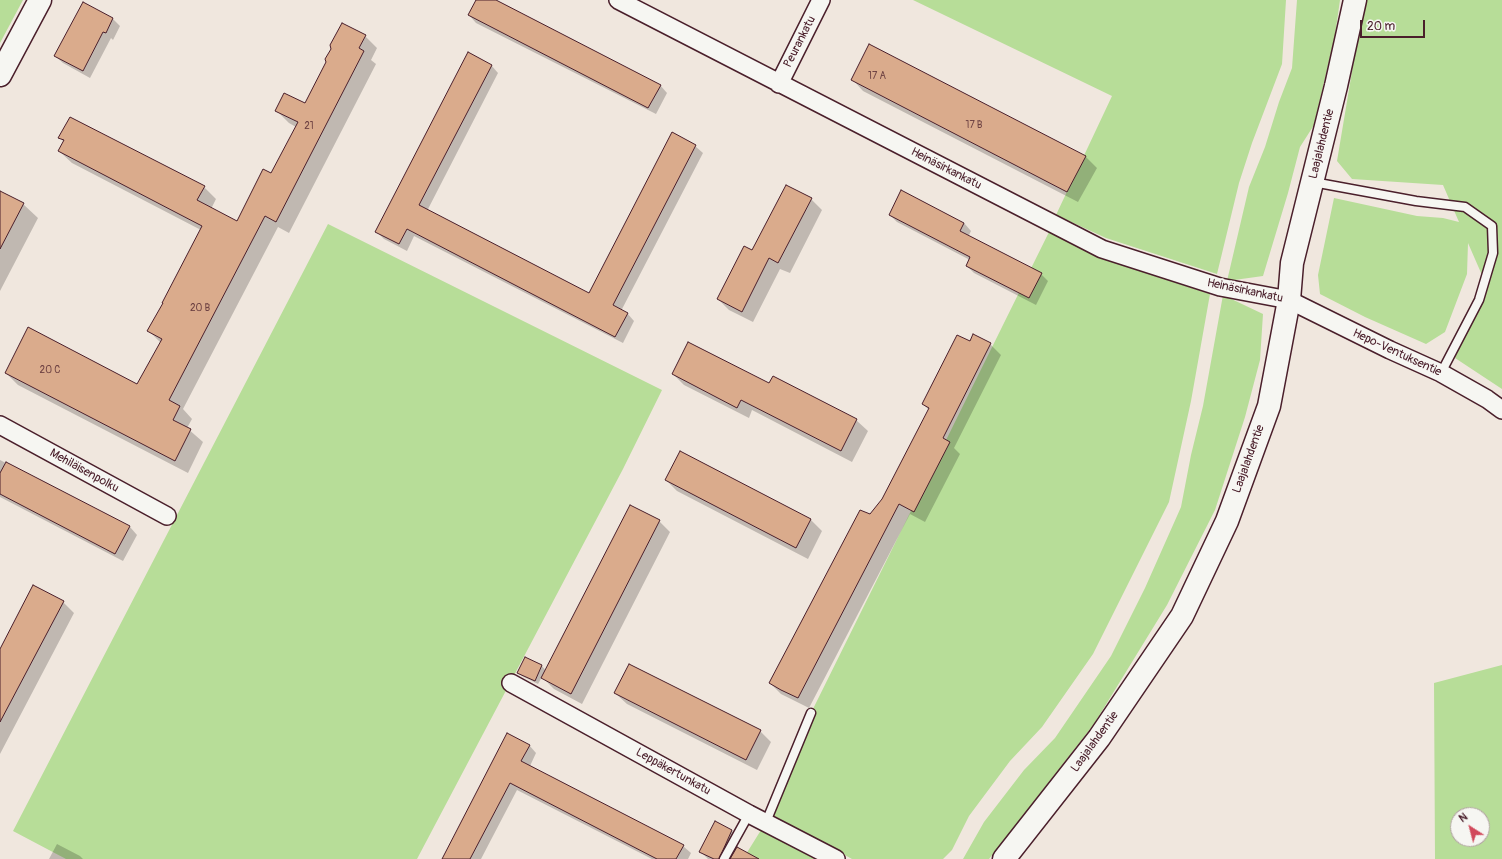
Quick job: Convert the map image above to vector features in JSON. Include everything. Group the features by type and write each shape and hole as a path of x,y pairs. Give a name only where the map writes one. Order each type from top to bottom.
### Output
{"street":[{"path":"0,75 40,0"},
{"name":"Heinäsirkankatu","path":"618,0 1102,249 1220,287 1289,300"},
{"name":"Peurankatu","path":"779,84 821,0"},
{"name":"Laajalahdentie","path":"1004,859 1099,738 1182,616 1227,521 1269,406 1289,300 1292,263 1313,182 1355,0"},
{"name":"Hepo-Ventuksentie","path":"1289,300 1390,350 1441,373 1487,399 1502,410"},
{"name":"Mehiläisenpolku","path":"0,425 168,516"},
{"name":"Leppäkertunkatu","path":"511,683 749,814 836,859"}],"lane":[{"path":"1313,182 1416,201 1465,207 1492,226 1493,253 1479,300 1441,373"},
{"path":"766,822 811,713"},
{"path":"724,859 749,814"}],"green space":[{"path":"0,0 23,0 0,43"},
{"path":"913,0 1286,0 1282,64 1252,143 1239,183 1217,274 1106,238 1056,215 1112,96"},
{"path":"1297,0 1340,0 1335,35 1314,125 1300,147 1263,276 1227,281 1249,187 1265,147 1279,102 1292,68"},
{"path":"1364,0 1502,0 1502,389 1455,358 1485,282 1468,243 1467,274 1445,332 1426,344 1365,317 1320,294 1318,275 1334,198 1417,216 1443,218 1459,222 1443,185 1352,179 1337,161"},
{"path":"328,224 662,390 623,469 417,859 66,859 13,831"},
{"path":"1049,232 1100,258 1210,294 1191,401 1169,502 1093,654 1042,727 1010,761 969,816 952,850 943,859 852,859 769,813 811,713"},
{"path":"1223,295 1263,314 1260,360 1245,417 1215,510 1167,605 1094,724 989,859 963,859 984,822 1024,770 1055,738 1111,656 1145,588 1181,507 1191,455 1203,406"},
{"path":"1502,665 1502,859 1435,859 1434,683"},
{"path":"766,822 836,859 743,859"}],"building":[{"path":"476,0 496,0 661,85 648,108 468,15"},
{"path":"83,2 113,18 106,33 103,32 83,71 54,56"},
{"path":"342,23 366,35 359,48 364,51 276,222 265,216 169,400 180,406 173,420 191,429 175,461 5,373 28,327 137,384 162,339 147,331 202,226 58,151 64,140 58,138 70,117 205,186 197,200 237,221 263,169 271,173 298,122 275,111 284,93 305,103 326,62 325,59 331,49 330,45"},
{"path":"869,44 1086,156 1067,192 851,80"},
{"path":"468,52 492,65 419,205 589,293 672,132 696,145 613,305 628,313 615,337 407,229 399,244 375,232"},
{"path":"786,185 812,198 778,263 769,258 742,312 717,299 744,246 752,250"},
{"path":"901,190 964,223 960,231 1042,273 1029,298 966,266 970,257 889,215"},
{"path":"0,191 24,203 0,249"},
{"path":"973,334 991,343 943,438 950,442 914,512 899,504 798,698 781,690 769,683 860,510 870,514 882,499 929,408 922,404 957,335 970,341"},
{"path":"688,342 769,383 773,376 857,419 841,451 741,400 737,408 672,374"},
{"path":"680,451 811,519 796,548 665,480"},
{"path":"6,462 130,526 115,554 0,494 0,473"},
{"path":"630,505 660,520 571,694 541,678"},
{"path":"33,585 64,601 0,722 0,649"},
{"path":"525,657 542,665 535,681 517,673"},
{"path":"629,664 761,730 746,760 614,693"},
{"path":"507,733 530,745 521,761 684,845 676,859 657,859 510,783 470,859 442,859"},
{"path":"715,821 732,830 719,859 714,859 699,852"},
{"path":"737,847 759,859 730,859"}]}
